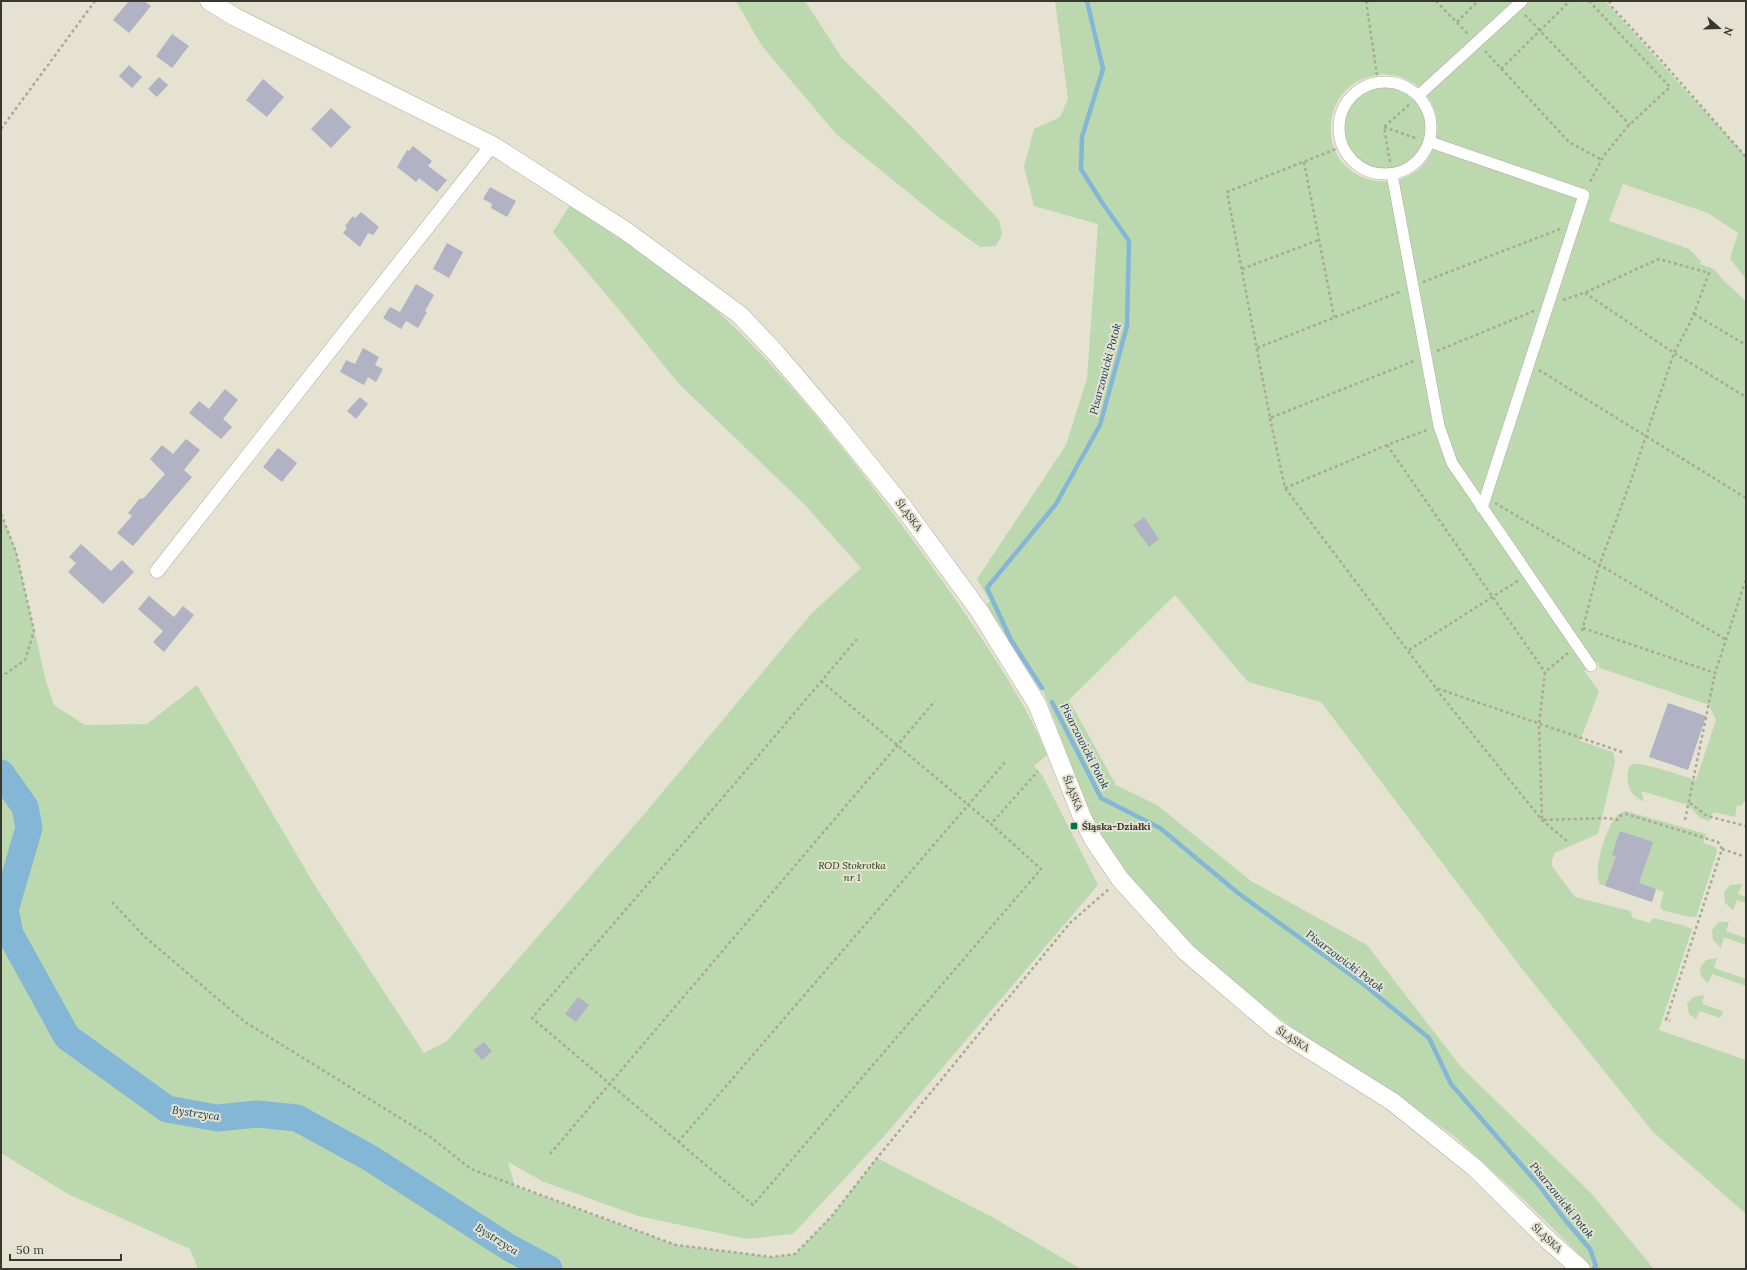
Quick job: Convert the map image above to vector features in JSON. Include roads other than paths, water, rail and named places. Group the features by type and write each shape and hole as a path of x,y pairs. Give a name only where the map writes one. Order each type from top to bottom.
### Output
{"street":[{"name":"ŚLĄSKA","path":"209,1 235,17 492,145 626,231 740,314 775,352 834,421 904,508 980,612 1037,704 1089,832 1120,879 1186,952 1275,1028 1393,1102 1475,1168 1549,1241 1581,1269"},
{"path":"1419,95 1519,3"},
{"path":"1383,81 1402,84 1419,95 1426,104 1431,117 1432,130 1430,142 1422,158 1409,168 1392,174 1381,175 1360,167 1351,160 1341,147 1339,132 1341,114 1350,97 1365,86 1383,81"},
{"path":"1430,142 1584,195 1482,508"},
{"path":"157,571 492,145"},
{"path":"1392,174 1439,426 1452,463 1591,666"}],"waterway":[{"name":"Pisarzowicki Potok","path":"1042,688 1011,640 987,588 1056,504 1100,425 1127,326 1129,241 1081,169 1082,137 1103,69 1087,1"},
{"name":"Pisarzowicki Potok","path":"1052,702 1101,798 1160,828 1238,893 1362,983 1429,1038 1451,1084 1538,1184 1566,1221 1590,1249 1596,1266 1593,1269"},
{"name":"Bystrzyca","path":"1,773 25,807 29,828 5,910 10,934 67,1037 167,1109 217,1118 257,1114 297,1118 370,1158 508,1247 549,1269"}],"place":[{"name":"Śląska-Działki","path":"1074,826"}],"park label":[{"name":"ROD Stokrotka nr 1","path":"852,870"}]}
